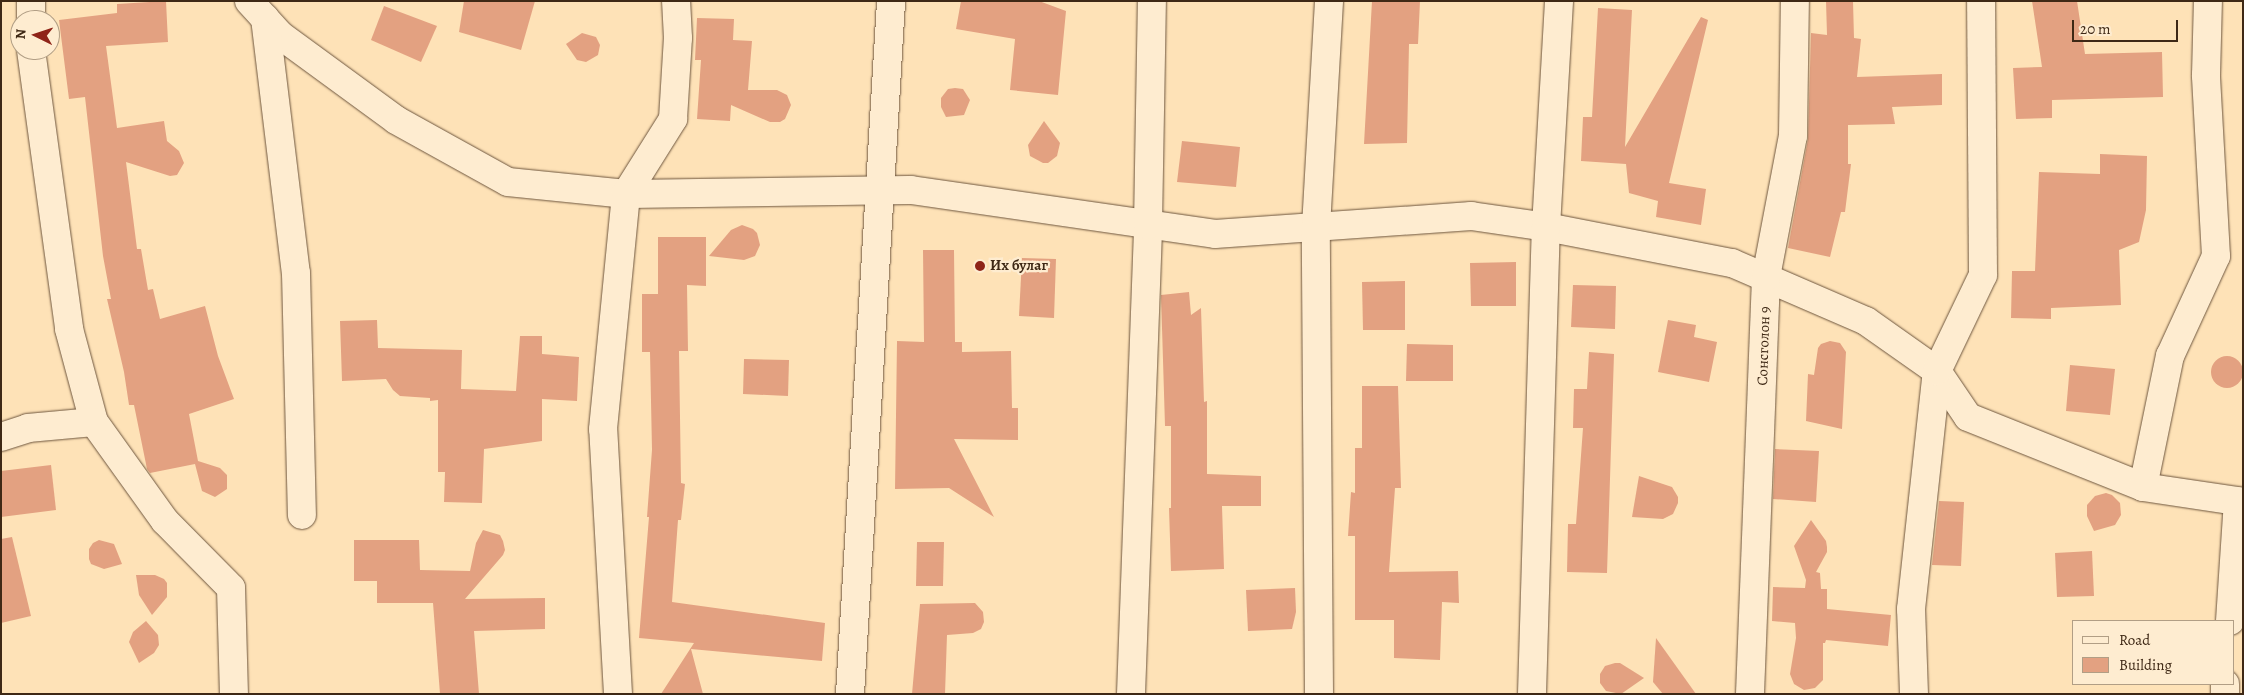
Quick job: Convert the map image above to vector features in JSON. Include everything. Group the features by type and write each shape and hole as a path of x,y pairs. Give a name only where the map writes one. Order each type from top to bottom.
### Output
{"street":[{"path":"618,694 603,429 626,194 673,119 678,38 676,1"},
{"path":"850,694 891,1"},
{"path":"1131,694 1148,224 1152,1"},
{"path":"1319,694 1316,227 1329,1"},
{"path":"1532,694 1546,227 1559,1"},
{"name":"Сонсголон 9","path":"1750,694 1766,277 1793,136 1795,1"},
{"path":"1914,694 1911,609 1937,371 1983,275 1981,1"},
{"path":"2143,487 2170,356 2216,256 2206,75 2208,1"},
{"path":"257,10 280,35 396,120 508,182 626,194 911,190 1215,234 1471,216 1546,227 1732,263 1866,321 1937,371 1968,417 2143,487 2240,501 2230,620"},
{"path":"257,10 296,273 302,515"},
{"path":"32,60 69,329 94,422 165,521 230,588 234,694"},
{"path":"1,437 28,428 94,422"}],"building":[{"path":"166,1 168,42 106,46 117,128 164,121 167,141 179,151 184,163 177,175 170,176 126,162 137,249 141,249 148,290 153,289 160,319 205,306 218,356 234,399 189,414 198,461 220,468 227,475 227,489 215,497 202,491 195,464 150,473 147,469 134,405 129,405 124,372 107,299 111,299 103,256 85,97 69,99 60,20 117,13 117,4"},
{"path":"464,1 535,1 521,50 459,32"},
{"path":"961,1 1039,1 1066,11 1058,95 1010,90 1015,39 956,29"},
{"path":"1372,1 1420,1 1418,44 1409,44 1407,143 1364,144"},
{"path":"1826,1 1853,1 1854,38 1861,39 1857,77 1942,74 1942,105 1892,107 1895,124 1848,125 1848,164 1851,164 1845,212 1841,212 1830,257 1788,248 1808,139 1811,33 1827,35"},
{"path":"2032,1 2077,1 2085,54 2162,52 2163,97 2052,100 2052,118 2016,119 2013,68 2042,67"},
{"path":"384,6 437,26 421,62 371,40"},
{"path":"1598,8 1632,10 1625,147 1701,17 1708,20 1669,183 1706,189 1701,225 1656,217 1658,201 1629,193 1626,164 1581,161 1583,117 1592,117"},
{"path":"697,18 734,19 733,40 752,41 748,90 777,90 787,95 791,105 785,119 780,122 770,122 731,105 730,121 697,119 701,60 695,60"},
{"path":"582,33 596,37 600,45 598,55 586,62 577,60 566,44"},
{"path":"948,89 963,89 970,100 964,115 946,117 941,107 941,98"},
{"path":"1044,121 1060,143 1057,156 1048,163 1043,163 1030,156 1028,145"},
{"path":"1182,141 1240,147 1236,187 1177,182"},
{"path":"2100,154 2147,156 2146,210 2139,242 2119,250 2121,305 2051,308 2051,319 2011,318 2012,271 2035,271 2039,172 2100,174"},
{"path":"742,225 753,229 757,233 760,245 755,256 744,260 709,256 731,230"},
{"path":"658,237 706,237 706,286 687,285 688,351 679,351 681,483 685,484 681,520 678,520 672,602 825,623 822,661 691,649 703,694 661,694 694,643 639,638 649,517 647,517 652,450 650,352 642,352 642,294 658,294"},
{"path":"923,250 954,250 955,342 962,342 962,352 1011,351 1012,408 1018,408 1018,440 954,439 994,517 949,488 895,489 897,341 924,342"},
{"path":"1022,258 1056,259 1054,318 1019,316"},
{"path":"1516,262 1516,306 1471,306 1470,263"},
{"path":"1405,281 1405,330 1363,330 1362,282"},
{"path":"1573,285 1616,286 1615,329 1571,327"},
{"path":"1189,292 1191,315 1201,308 1204,402 1207,401 1207,474 1261,476 1261,506 1222,506 1224,569 1171,571 1169,508 1171,508 1171,426 1165,426 1161,295"},
{"path":"377,320 378,348 462,350 461,389 516,391 520,336 542,336 542,354 579,357 577,401 542,399 542,441 484,449 482,503 444,502 445,472 438,472 438,400 430,401 430,398 400,396 393,390 386,379 342,381 340,321"},
{"path":"1668,320 1696,325 1694,337 1717,342 1709,382 1658,372"},
{"path":"1830,341 1840,343 1846,352 1842,429 1806,421 1808,374 1814,375 1818,348 1821,344"},
{"path":"1407,344 1453,345 1453,381 1406,381"},
{"path":"1589,352 1614,354 1607,573 1567,572 1568,524 1576,524 1583,428 1573,428 1574,389 1587,389"},
{"path":"2227,356 2238,361 2243,372 2238,383 2227,388 2216,383 2211,372 2216,361"},
{"path":"744,359 789,360 788,396 743,394"},
{"path":"2070,365 2115,369 2110,415 2066,411"},
{"path":"1362,386 1398,386 1401,488 1395,488 1389,572 1458,571 1459,603 1442,602 1440,660 1394,658 1394,620 1355,620 1355,536 1348,536 1351,492 1355,493 1355,448 1362,448"},
{"path":"1775,449 1819,451 1816,502 1773,499"},
{"path":"51,465 56,510 1,517 1,471"},
{"path":"1639,476 1672,487 1678,497 1678,503 1673,514 1663,519 1632,517"},
{"path":"2106,493 2112,495 2120,503 2121,515 2115,525 2094,531 2087,516 2087,505 2095,496"},
{"path":"1939,501 1964,502 1961,566 1932,565"},
{"path":"1811,520 1826,541 1827,552 1816,572 1820,573 1821,589 1827,589 1827,609 1891,615 1888,646 1826,640 1823,643 1823,680 1815,688 1804,690 1794,684 1790,674 1796,638 1795,623 1772,621 1773,587 1805,588 1806,580 1794,546"},
{"path":"483,530 500,535 505,550 503,555 465,599 545,598 545,629 474,631 479,694 440,694 433,603 377,603 377,581 354,581 354,540 419,540 420,570 470,571 476,543"},
{"path":"12,537 31,616 1,623 1,539"},
{"path":"99,540 114,544 122,564 104,569 91,564 89,549 93,543"},
{"path":"917,542 944,542 943,586 916,586"},
{"path":"2092,551 2094,596 2057,597 2055,553"},
{"path":"136,575 155,575 164,579 167,583 167,597 152,615 139,595"},
{"path":"1295,588 1296,612 1292,629 1248,631 1246,590"},
{"path":"975,603 983,612 984,622 981,629 973,633 947,635 945,694 912,694 920,604"},
{"path":"146,621 158,635 159,645 154,653 139,663 129,642 133,632"},
{"path":"1656,638 1696,694 1663,694 1653,682"},
{"path":"1620,663 1644,678 1621,694 1606,691 1600,683 1600,674 1605,666"}],"place":[{"name":"Их булаг","path":"980,266"}]}
